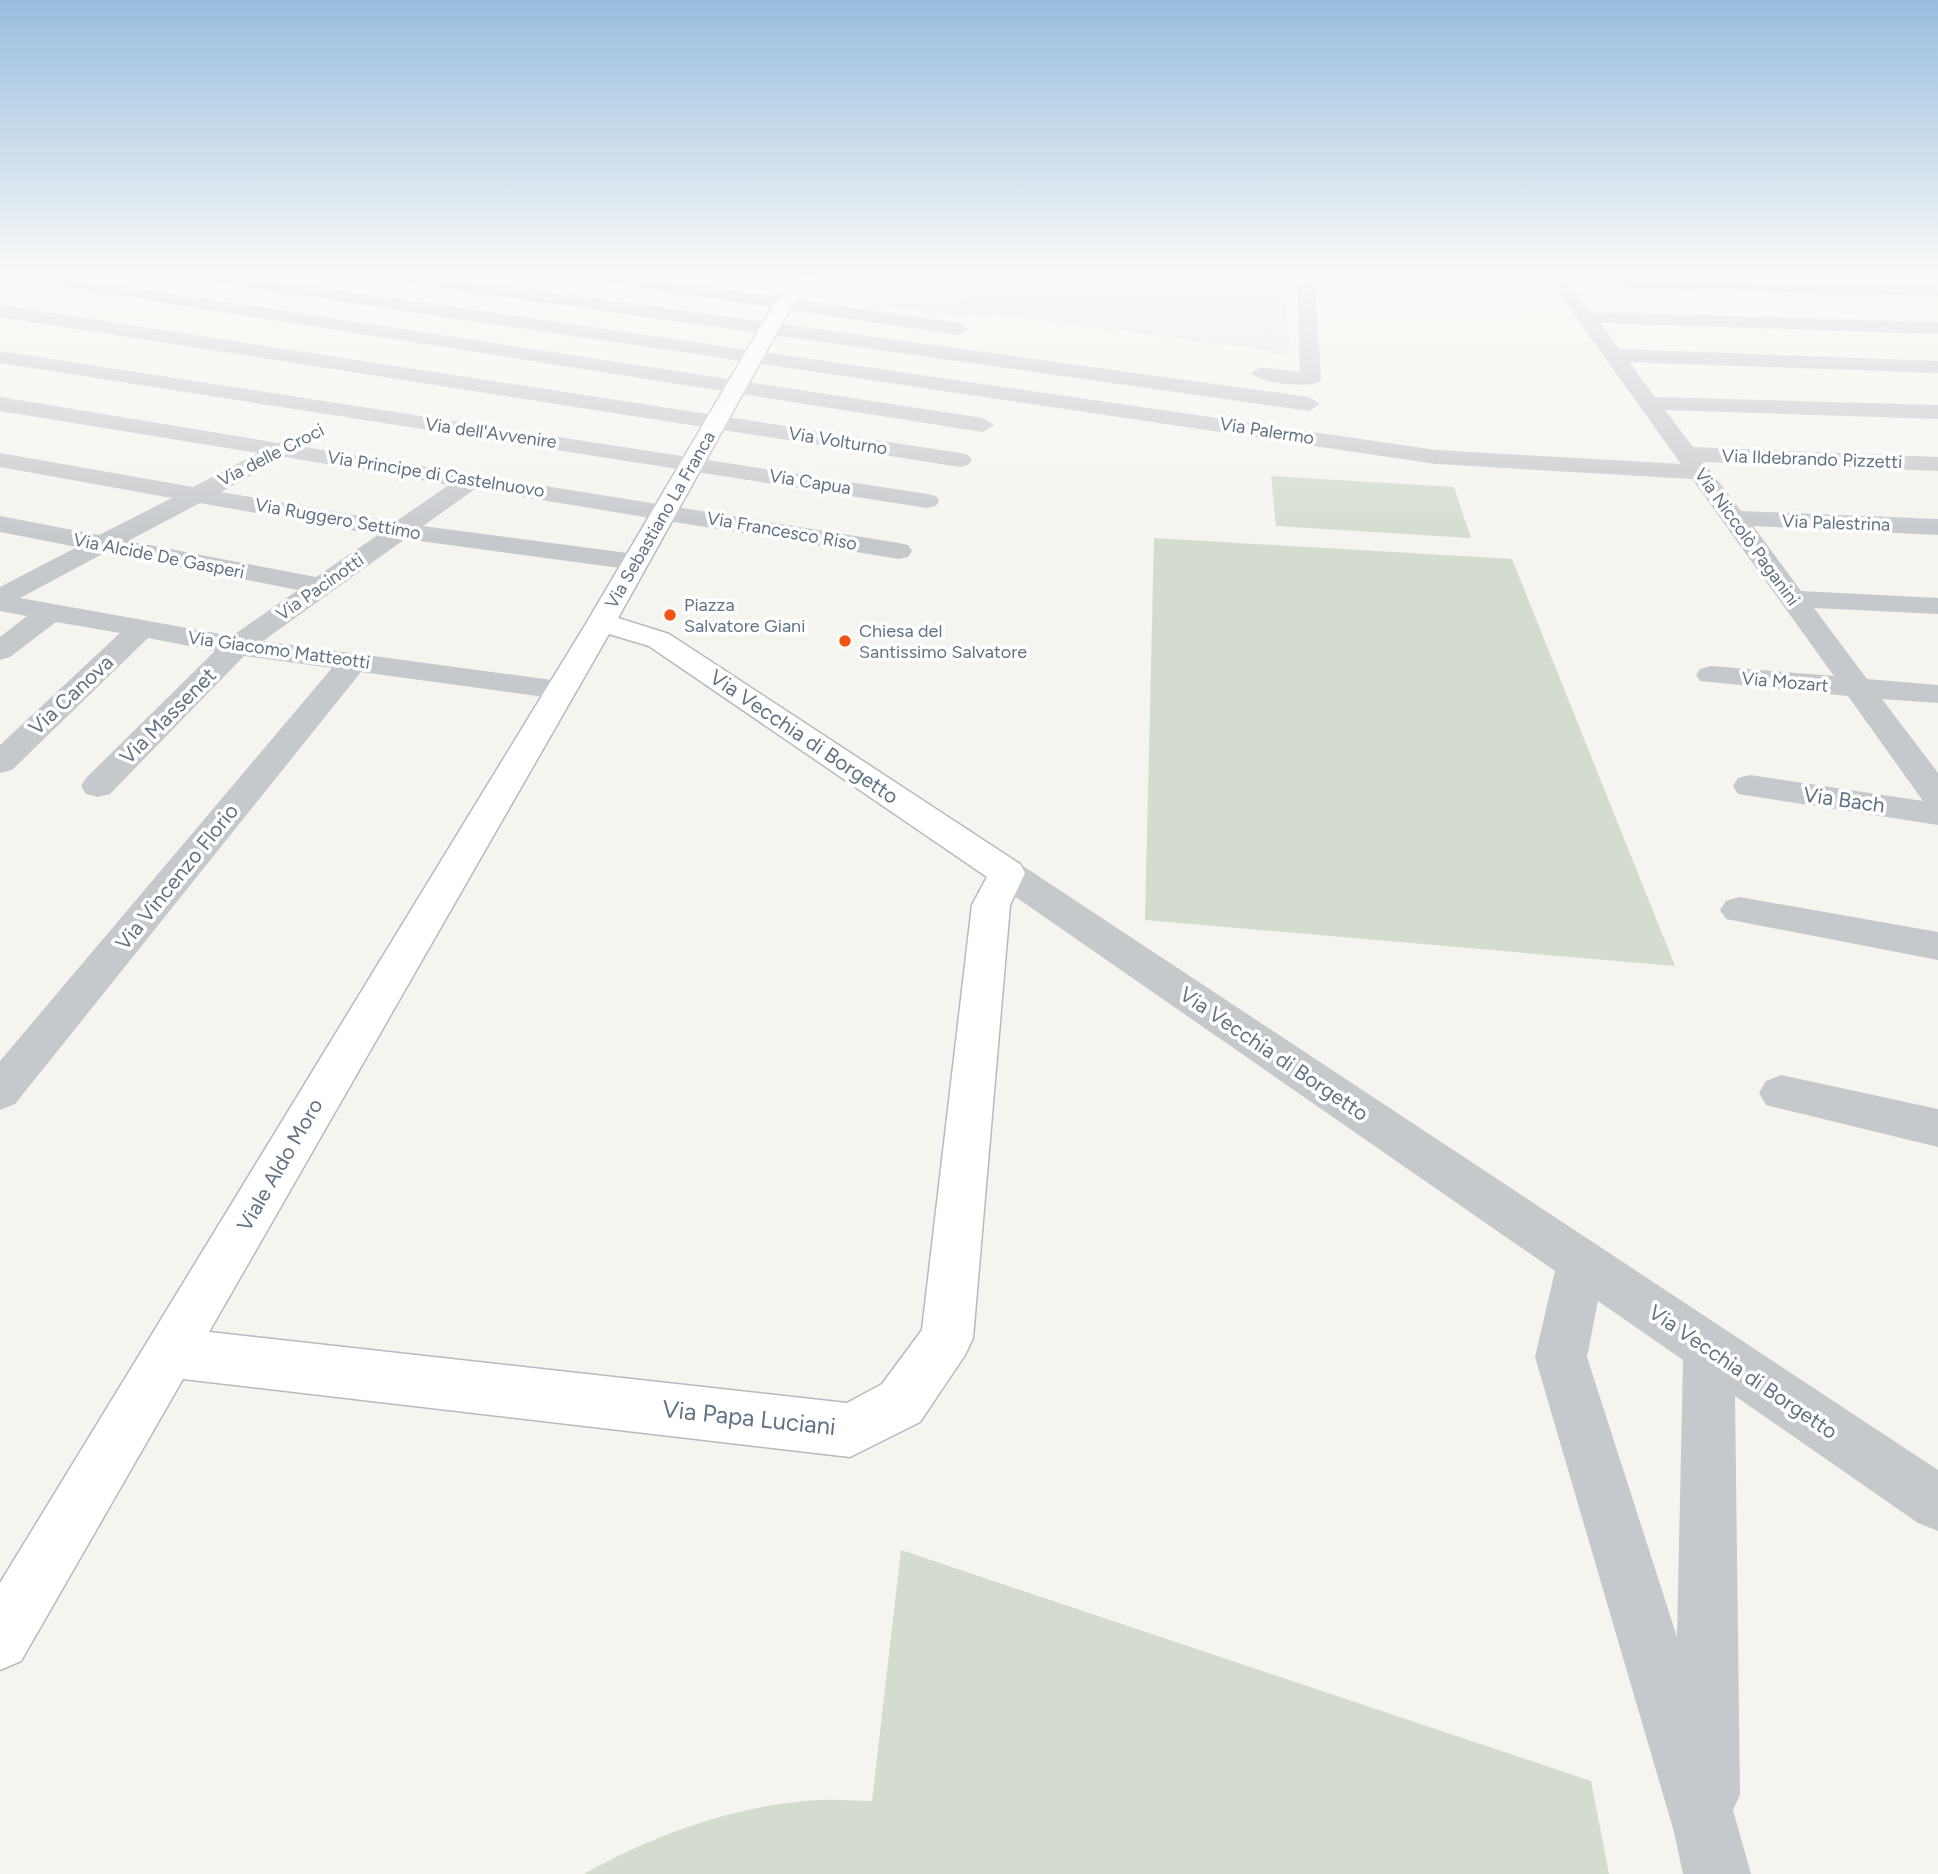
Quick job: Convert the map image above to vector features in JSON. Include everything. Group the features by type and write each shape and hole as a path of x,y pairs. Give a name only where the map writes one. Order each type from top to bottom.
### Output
{"main road":[{"name":"Via Sebastiano La Franca","path":"559,690 749,364"},
{"name":"Via Vecchia di Borgetto","path":"601,622 659,640 1007,873"},
{"name":"Viale Aldo Moro","path":"0,1640 559,690"},
{"name":"Via Papa Luciani","path":"170,1353 850,1430 901,1403 947,1338 991,905 1007,873"}],"street":[{"name":"Via dell'Avvenire","path":"47,364 692,463"},
{"path":"0,419 12,406 109,364"},
{"name":"Via Volturno","path":"351,364 960,460"},
{"name":"Via delle Croci","path":"0,598 445,364"},
{"path":"595,364 983,425"},
{"name":"Via Palermo","path":"812,364 1436,457 1693,463"},
{"path":"1016,364 1309,404"},
{"path":"1173,417 1196,364"},
{"path":"1247,371 1311,380 1310,364"},
{"name":"Via Niccolò Paganini","path":"1621,364 1938,797"},
{"path":"1868,364 1938,367"},
{"path":"1910,366 1938,389"},
{"path":"1648,402 1938,412"},
{"name":"Via Principe di Castelnuovo","path":"12,406 665,511"},
{"name":"Via Ruggero Settimo","path":"0,460 401,531 635,562"},
{"name":"Via Capua","path":"692,463 927,501"},
{"name":"Via Ildebrando Pizzetti","path":"1693,463 1938,464"},
{"name":"Via Pacinotti","path":"237,646 471,480"},
{"name":"Via Francesco Riso","path":"665,511 899,551"},
{"name":"Via Palestrina","path":"1733,518 1938,527"},
{"name":"Via Alcide De Gasperi","path":"0,524 319,586"},
{"path":"1793,600 1938,606"},
{"name":"Via Giacomo Matteotti","path":"0,603 237,646 559,690"},
{"path":"0,651 48,613"},
{"name":"Via Canova","path":"0,762 142,628"},
{"name":"Via Massenet","path":"98,786 237,646"},
{"name":"Via Vincenzo Florio","path":"0,1092 354,661"},
{"name":"Via Mozart","path":"1711,675 1938,694"},
{"name":"Via Bach","path":"1750,786 1938,814"},
{"name":"Via Vecchia di Borgetto","path":"1007,873 1938,1503"},
{"path":"1740,910 1938,946"},
{"path":"1781,1093 1938,1128"},
{"path":"1581,1262 1561,1357 1712,1853"},
{"path":"1709,1349 1712,1853"}],"shaded area":[{"path":"1271,476 1454,487 1471,538 1276,526"},
{"path":"1154,538 1512,559 1675,966 1145,920"},
{"path":"901,1550 1591,1781 1609,1874 584,1874 668,1834 727,1815 818,1800 872,1801"}],"place":[{"name":"Piazza Salvatore Giani","path":"670,615"},
{"name":"Chiesa del Santissimo Salvatore","path":"845,641"}]}
